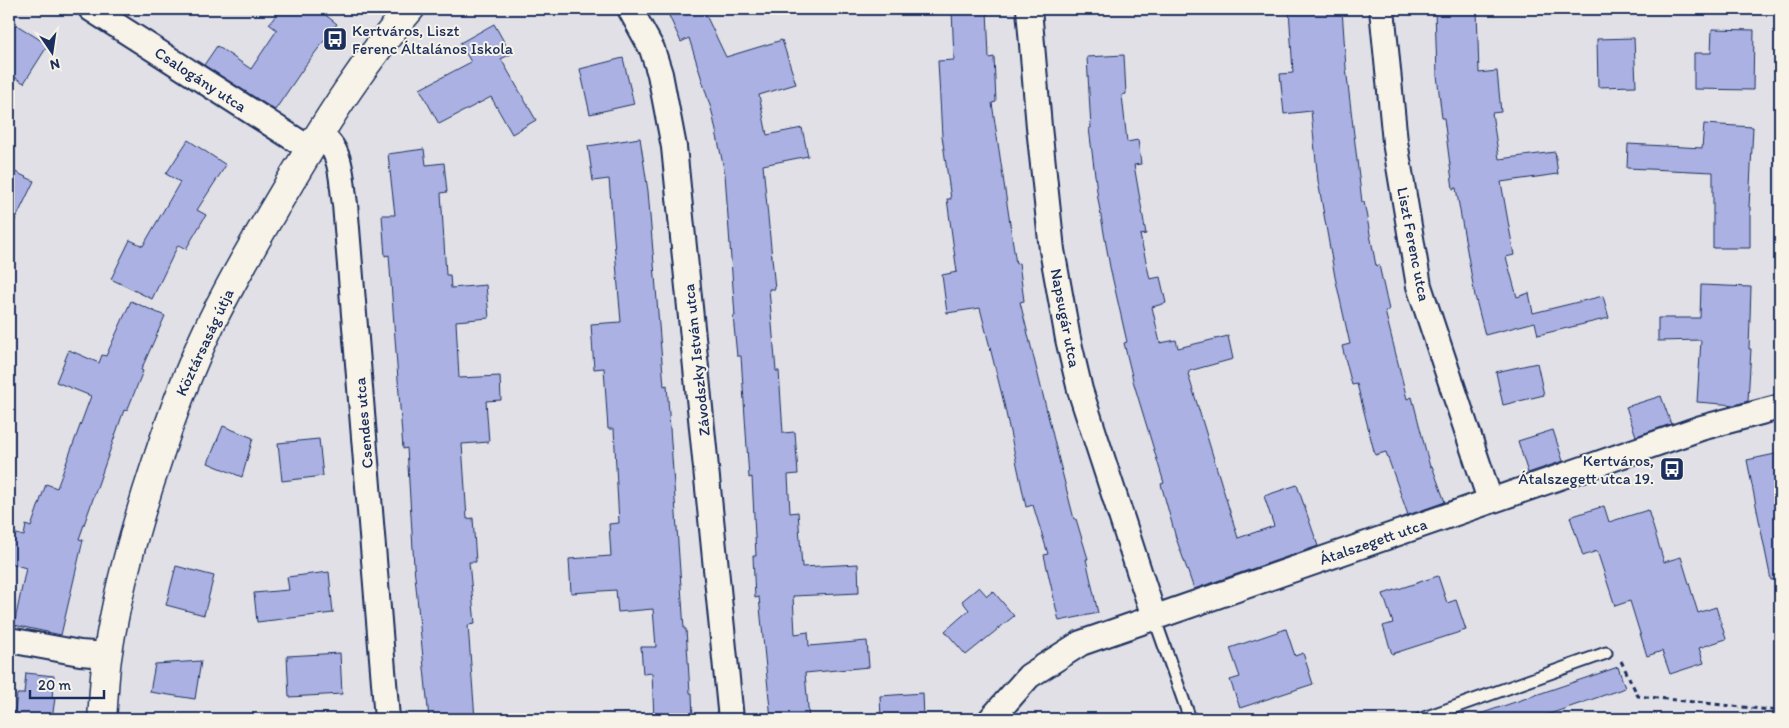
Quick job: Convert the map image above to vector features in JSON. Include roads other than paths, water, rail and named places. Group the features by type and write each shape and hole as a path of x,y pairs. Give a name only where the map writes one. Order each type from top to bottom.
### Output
{"street":[{"name":"Csalogány utca","path":"91,9 315,142"},
{"name":"Köztársaság útja","path":"102,719 107,655 117,600 130,546 182,389 210,325 249,250 315,142 368,62 410,9"},
{"name":"Závodszky István utca","path":"630,9 652,49 660,74 674,147 730,719"},
{"name":"Napsugár utca","path":"1029,9 1052,250 1068,339 1080,390 1154,616"},
{"name":"Liszt Ferenc utca","path":"1382,9 1396,142 1419,286 1490,500"},
{"name":"Csendes utca","path":"315,142 328,140 336,151 345,204 387,719"},
{"name":"Átalszegett utca","path":"991,719 1029,676 1081,643 1154,616 1701,428 1780,407"},
{"path":"9,640 80,653 107,655"}],"lane":[{"path":"1154,616 1190,719"},
{"path":"1421,719 1606,653"}],"place":[{"name":"Kertváros, Liszt Ferenc Általános Iskola","path":"335,39"},
{"name":"Kertváros, Átalszegett utca 19.","path":"1672,469"}]}
